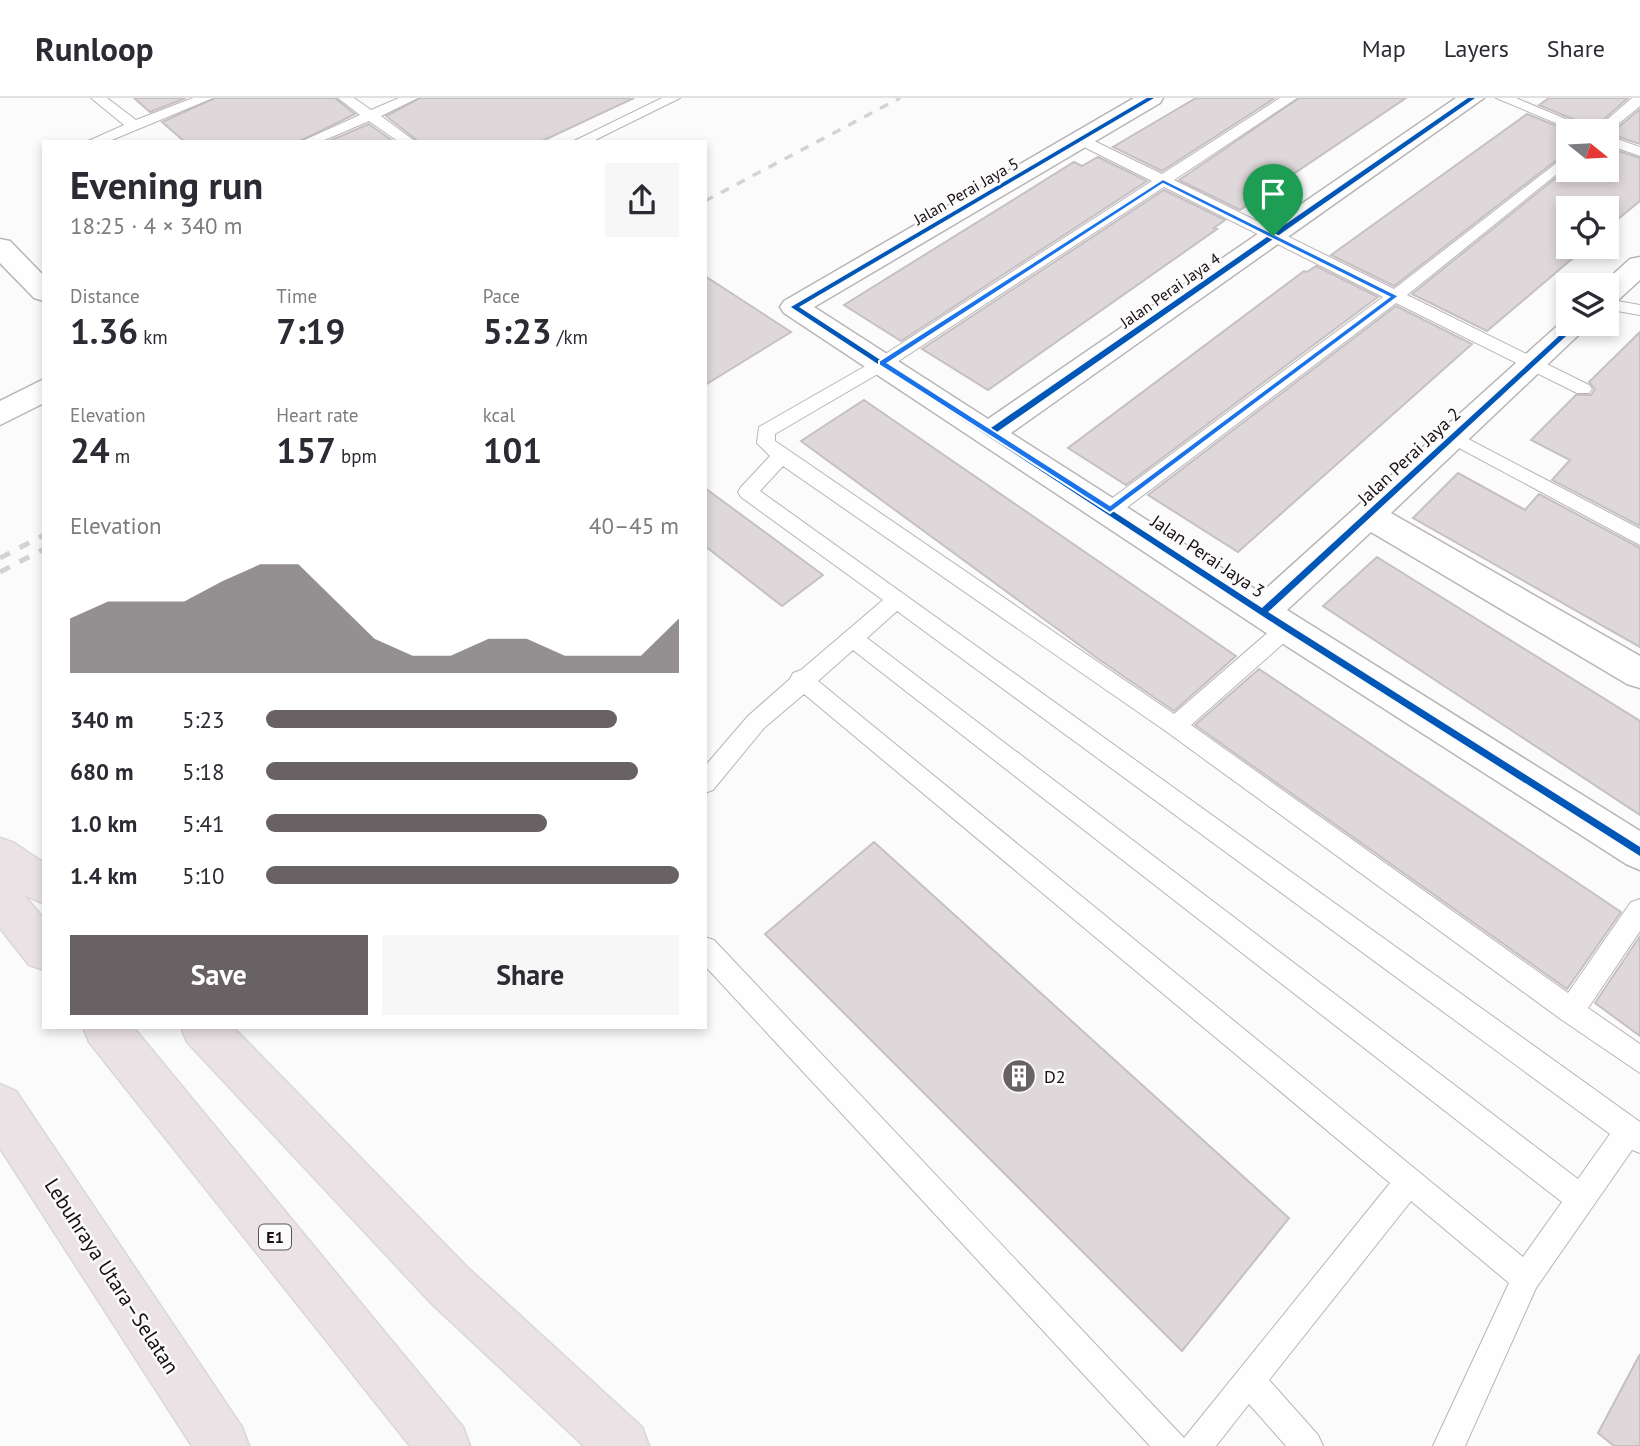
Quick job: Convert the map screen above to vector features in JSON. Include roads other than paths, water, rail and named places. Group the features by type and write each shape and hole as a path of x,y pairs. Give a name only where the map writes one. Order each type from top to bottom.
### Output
{"highway":[{"path":"0,856 42,885"},
{"path":"0,897 42,949"},
{"name":"E1","path":"107,1029 444,1446"},
{"path":"205,1029 450,1286 623,1446"},
{"name":"Lebuhraya Utara–Selatan","path":"0,1107 223,1446"}],"street":[{"name":"Jalan Perai Jaya 5","path":"794,307 1151,98"},
{"name":"Jalan Perai Jaya 4","path":"988,434 1472,98"},
{"path":"0,247 42,290"},
{"path":"1619,284 1640,265"},
{"name":"Jalan Perai Jaya 3","path":"794,307 1110,510 1275,620 1640,852"},
{"name":"Jalan Perai Jaya 2","path":"1275,620 1369,515 1563,336"},
{"path":"0,415 42,390"},
{"path":"1369,515 1640,674"}],"lane":[{"path":"98,98 134,126"},
{"path":"98,140 206,98"},
{"path":"345,98 406,140"},
{"path":"312,140 411,98"},
{"path":"583,140 673,98"},
{"path":"1290,98 882,363 766,431 766,443 780,456 1175,726 1640,1060"},
{"path":"1503,98 1556,119"},
{"path":"1616,119 1640,99"},
{"path":"1081,140 1583,389"},
{"path":"1619,144 1640,152"},
{"path":"1110,510 1395,296 1556,168"},
{"path":"1619,306 1640,310"},
{"path":"1453,437 1640,538"},
{"path":"780,456 748,492 898,598 1635,1135 1581,1199 1525,1278 1449,1446"},
{"path":"707,781 756,722 898,598"},
{"path":"1175,726 1275,620"},
{"path":"851,637 1581,1199"},
{"path":"802,680 1525,1278"},
{"path":"1571,1011 1640,910"},
{"path":"707,950 1171,1446"},
{"path":"1196,1446 1409,1182"},
{"path":"1249,1381 1307,1446"}],"railway":[{"path":"707,200 900,98"},
{"path":"0,558 42,536"},
{"path":"0,572 42,550"}],"place":[{"name":"D2","path":"1019,1076"}]}
